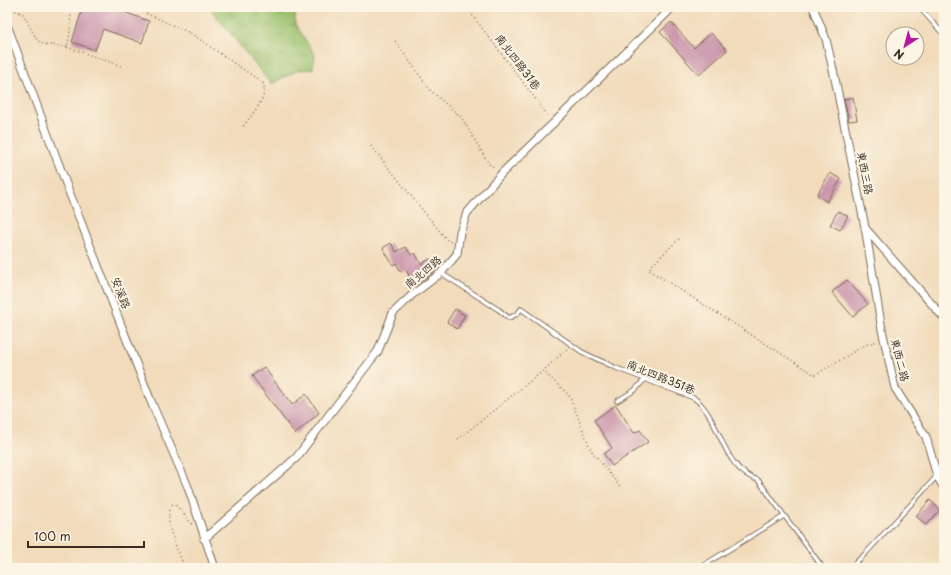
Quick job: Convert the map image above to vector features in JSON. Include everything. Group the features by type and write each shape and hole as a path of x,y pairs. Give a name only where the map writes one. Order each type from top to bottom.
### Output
{"street":[{"name":"南北四路","path":"204,539 296,458 378,351 392,313 412,295 441,273 457,254 460,232 467,213 502,173 673,7"},
{"name":"東西三路","path":"813,7 826,39 865,228 944,318"},
{"name":"安溪路","path":"7,25 68,189 150,399 188,487 204,539 215,568"},
{"name":"東西二路","path":"865,228 884,339 895,388 926,437 937,476 944,488"}],"lane":[{"path":"919,7 944,35"},
{"name":"南北四路351巷","path":"441,273 509,318 517,314 521,309 573,344 582,352 644,380 694,398 704,405 733,461 748,477 758,480 823,568"},
{"path":"617,401 635,390 644,380"},
{"path":"850,568 866,553 937,476"},
{"path":"699,568 784,516"}],"path":[{"path":"8,7 23,14 37,40 42,44 67,46 124,67"},
{"path":"67,46 70,34 71,7"},
{"path":"132,7 192,34 262,83 265,87 262,99 242,128"},
{"name":"南北四路31巷","path":"470,12 554,123"},
{"path":"395,41 430,90 461,117 489,164 502,173"},
{"path":"371,146 446,239 458,247"},
{"path":"679,239 651,266 649,270 815,375 865,345 884,339"},
{"path":"458,439 573,344"},
{"path":"542,371 569,395 590,450 621,488"},
{"path":"185,568 173,537 168,511 171,504 177,506 186,515 194,527"}],"green space":[{"path":"209,7 295,7 295,24 315,55 313,69 298,70 271,84"}],"building":[{"path":"83,7 110,7 149,21 142,43 103,29 95,50 72,42"},
{"path":"671,22 694,48 711,33 727,50 699,75 660,32"},
{"path":"853,97 857,120 849,121 844,99"},
{"path":"830,173 841,179 827,202 817,195"},
{"path":"838,211 848,216 840,230 830,225"},
{"path":"391,243 396,252 406,247 411,255 415,253 421,264 430,259 436,270 415,286 406,270 401,272 396,263 393,265 383,248"},
{"path":"847,280 868,304 853,317 832,292"},
{"path":"455,309 465,315 457,329 447,322"},
{"path":"264,367 292,405 306,394 319,413 295,434 252,376"},
{"path":"616,405 634,433 640,430 648,442 612,466 604,454 612,448 594,420"},
{"path":"930,500 940,510 926,525 916,516"}]}
